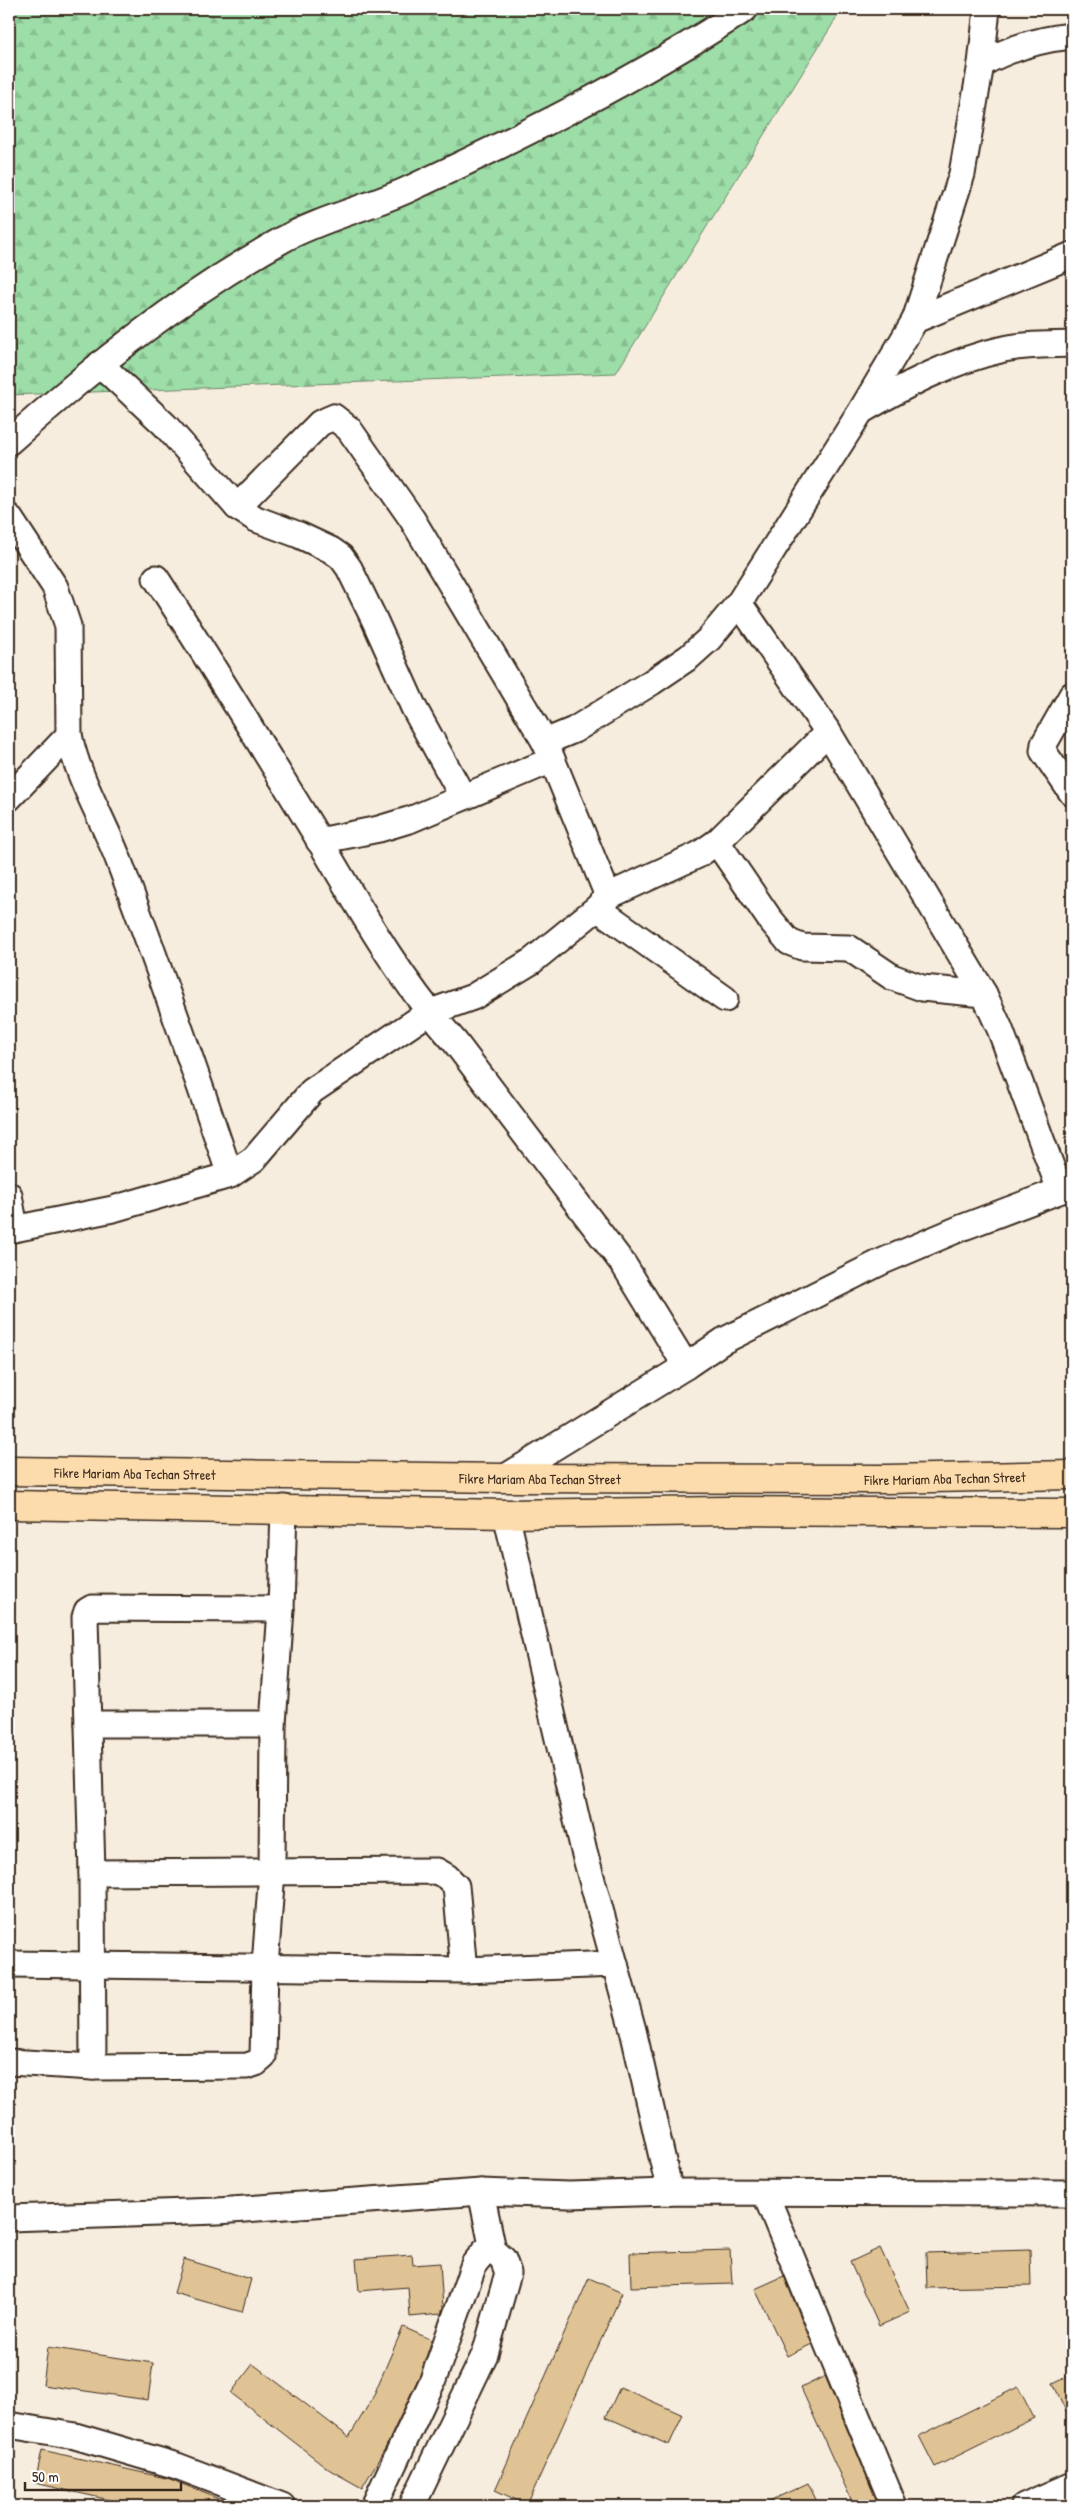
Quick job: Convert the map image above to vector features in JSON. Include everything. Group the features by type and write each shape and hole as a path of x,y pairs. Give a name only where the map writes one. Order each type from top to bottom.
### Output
{"main road":[{"name":"Fikre Mariam Aba Techan Street","path":"9,1471 504,1478 888,1479 1072,1475"},
{"path":"9,1505 284,1508 506,1514 725,1511 1072,1513"}],"street":[{"path":"9,442 100,364 191,297 284,239 404,191 568,112 697,40 745,9"},
{"path":"319,841 379,830 404,822 463,796 549,751 574,730 689,657 709,639 739,603 861,411 915,320 962,174 981,64 987,9"},
{"path":"981,64 1002,52 1029,43 1072,36"},
{"path":"915,320 1072,255"},
{"path":"861,411 895,392 956,363 1001,350 1072,344"},
{"path":"100,364 164,426 237,507 256,519 299,535 331,550 340,557 348,568 374,619 414,708 463,796"},
{"path":"237,507 320,423 334,417 349,429 412,519 549,751 602,902 725,999"},
{"path":"9,518 55,587 68,626 69,735 74,760 112,843 185,1038 230,1175"},
{"path":"156,578 218,673 381,944 428,1013 455,1042 624,1265 686,1366"},
{"path":"504,1478 686,1366 723,1341 881,1262 961,1228 1066,1188 1000,1028 984,994 828,732 739,603"},
{"path":"1072,695 1044,744 1043,751 1072,793"},
{"path":"9,1195 12,1229 113,1209 230,1175 254,1160 312,1091 428,1013 473,997 524,966 602,902 698,855 717,842 828,732"},
{"path":"9,798 69,735"},
{"path":"717,842 768,918 789,942 802,947 849,948 892,977 922,988 984,994"},
{"path":"9,2062 93,2067 247,2066 256,2063 263,2057 265,1966 272,1871 272,1724 281,1609 284,1508"},
{"path":"506,1514 584,1851 633,2030 670,2192"},
{"path":"93,2067 92,1873 85,1617 87,1611 92,1608 281,1609"},
{"path":"88,1724 272,1724"},
{"path":"92,1873 437,1871 456,1886 464,1970"},
{"path":"9,1964 464,1970 615,1964"},
{"path":"412,2506 485,2354 508,2273 504,2259 493,2250 481,2192"},
{"path":"9,2218 218,2211 481,2192 569,2195 670,2192 1066,2193 1072,2195"},
{"path":"765,2193 855,2416 894,2506"},
{"path":"374,2506 433,2380 474,2264 484,2252 493,2250"},
{"path":"9,2425 76,2436 176,2466 282,2506"},
{"path":"1024,2506 1072,2485"}],"green space":[{"path":"9,9 842,9 616,373 9,395"}],"building":[{"path":"880,2248 910,2312 879,2326 850,2262"},
{"path":"730,2250 732,2284 631,2287 630,2253"},
{"path":"1030,2250 1031,2286 927,2288 926,2253"},
{"path":"412,2255 413,2265 440,2263 443,2308 441,2314 410,2317 408,2287 359,2291 356,2259"},
{"path":"184,2259 251,2279 242,2312 174,2293"},
{"path":"784,2276 812,2344 787,2356 755,2289"},
{"path":"589,2278 622,2293 527,2505 495,2490"},
{"path":"403,2327 432,2340 420,2375 386,2447 362,2488 330,2470 231,2393 253,2364 349,2437 372,2399"},
{"path":"48,2347 153,2363 148,2400 43,2385"},
{"path":"1072,2374 1072,2425 1053,2383"},
{"path":"825,2376 879,2506 854,2506 801,2388"},
{"path":"620,2387 683,2415 669,2445 606,2417"},
{"path":"1018,2387 1034,2418 935,2467 919,2436"},
{"path":"42,2450 170,2479 236,2506 136,2506 35,2483"},
{"path":"808,2483 819,2506 759,2506"}]}
